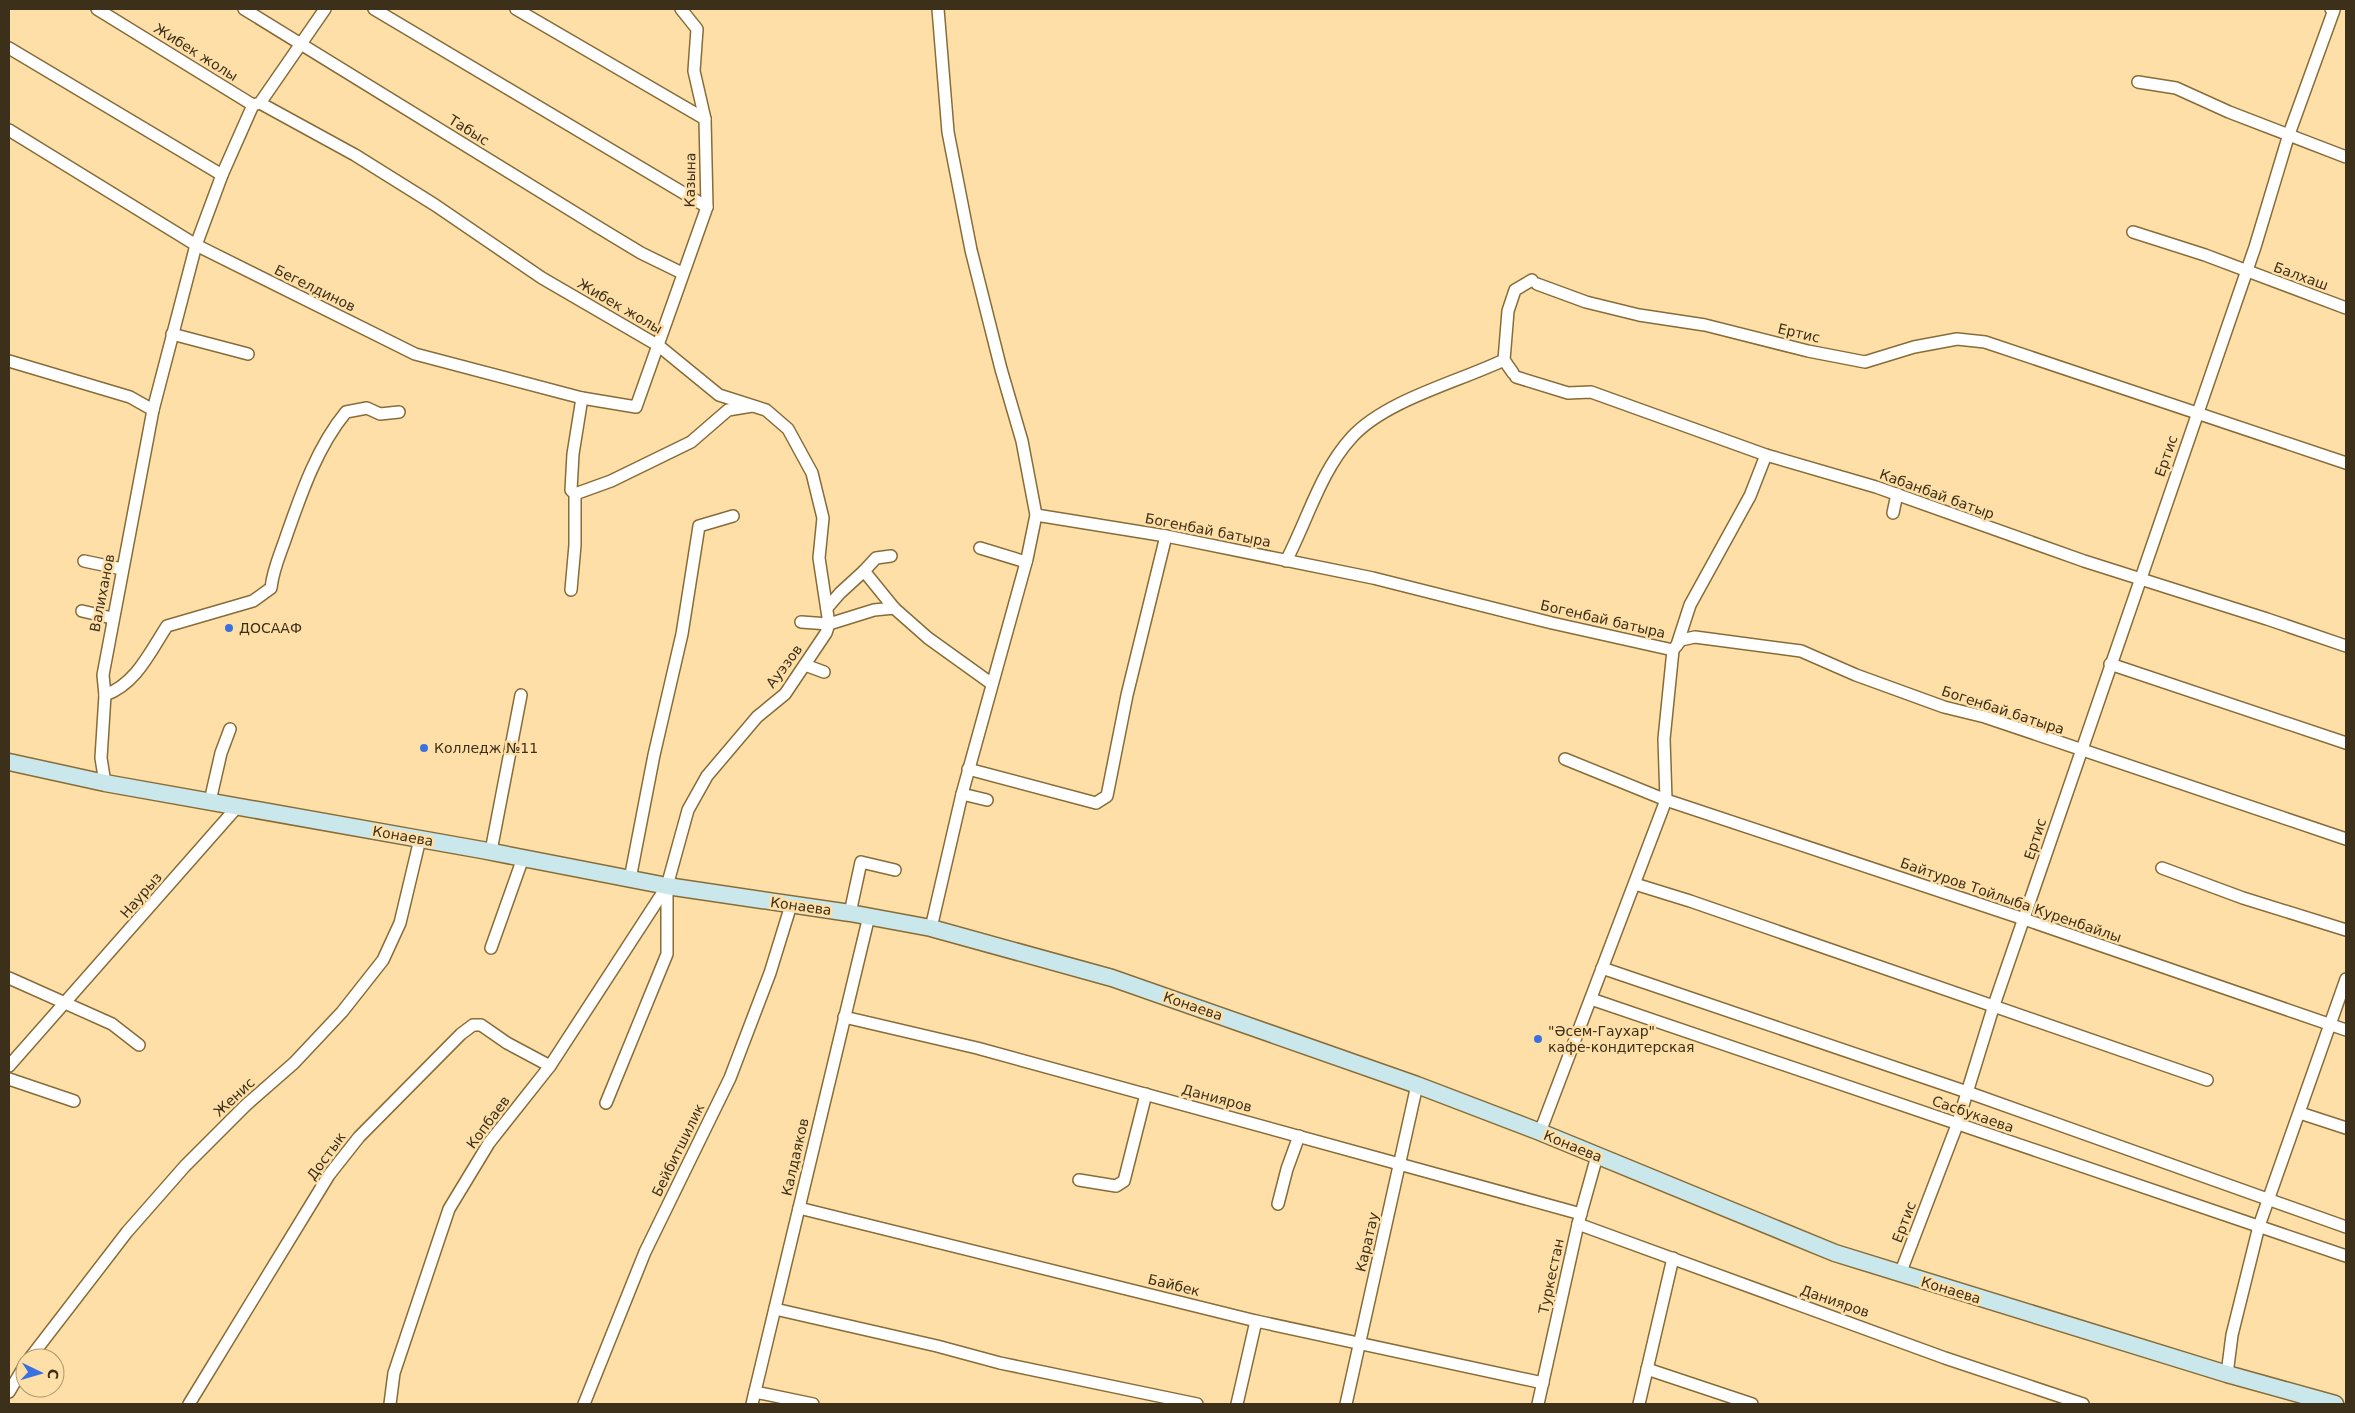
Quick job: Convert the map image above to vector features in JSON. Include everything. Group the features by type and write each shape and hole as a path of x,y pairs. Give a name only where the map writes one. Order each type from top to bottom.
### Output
{"main road":[{"name":"Конаева","path":"9,762 104,782 491,851 667,886 869,916 931,928 1112,978 1417,1085 1540,1132 1835,1253 2226,1374 2335,1404"}],"street":[{"name":"Жибек жолы","path":"97,9 256,104 355,155 435,205 542,278 659,346 719,396 766,410 788,429 812,473 823,518 819,558 829,624"},
{"name":"Табыс","path":"244,9 634,248 682,273"},
{"name":"Валиханов","path":"104,782 101,758 105,695 103,675 112,618 153,410 196,246 222,176 256,104 325,9"},
{"path":"374,9 707,207"},
{"path":"516,9 706,119"},
{"name":"Казына","path":"636,407 707,207 706,119 694,71 697,29 681,9"},
{"path":"931,928 968,769 1026,562 1036,515 1022,441 1001,370 971,250 948,132 938,9"},
{"path":"2196,414 2246,271 2289,134 2333,9 2346,11"},
{"path":"9,48 222,176"},
{"path":"2138,82 2176,88 2229,112 2346,157"},
{"name":"Бегелдинов","path":"9,130 196,246 415,354 582,398 636,407"},
{"name":"Балхаш","path":"2133,232 2346,308"},
{"name":"Ертис","path":"1504,360 1508,311 1515,290 1534,282 1595,304 1639,314 1705,325 1808,351 1865,362 1914,347 1957,339 1984,342 2346,463"},
{"path":"172,334 248,354"},
{"path":"1286,561 1316,491 1335,459 1352,436 1383,412 1504,360"},
{"name":"Кабанбай батыр","path":"1504,360 1514,375 1568,393 1591,392 1766,455 1897,494 2012,537 2346,646"},
{"path":"9,361 130,396 153,410"},
{"path":"571,590 575,546 575,494 571,490 572,472 582,398"},
{"path":"575,494 611,481 691,442 728,410 754,406"},
{"path":"105,695 116,691 136,674 167,626 253,601 271,588 274,567 298,502 323,447 337,422 346,412 367,408 380,414 399,412"},
{"name":"Ертис","path":"1900,1274 1957,1125 1994,1006 2196,414"},
{"path":"1540,1132 1666,800 1664,739 1675,648 1690,605 1750,496 1766,455"},
{"path":"1893,513 1897,494"},
{"name":"Богенбай батыра","path":"1036,515 1166,536 1373,578 1492,607 1552,624 1675,648 1681,640 1694,637 1801,651 1856,675 1944,707 1985,717 2346,839"},
{"path":"630,879 654,755 682,634 699,526 733,516"},
{"path":"968,769 1096,803 1108,796 1123,714 1166,536"},
{"path":"980,548 1026,562"},
{"path":"827,608 876,558 891,556"},
{"path":"84,561 122,569"},
{"path":"864,571 894,608 928,638 992,684"},
{"path":"801,622 829,624 874,610 894,608"},
{"path":"82,611 112,618"},
{"name":"Ауэзов","path":"667,886 688,810 707,776 757,717 785,694 826,634 829,624"},
{"path":"2110,664 2185,683 2346,743"},
{"path":"805,665 824,672"},
{"path":"491,851 522,695"},
{"path":"210,801 221,752 230,729"},
{"name":"Байтуров Тойлыба Куренбайлы","path":"1565,760 1666,800 2346,1030"},
{"path":"962,794 987,800"},
{"name":"Наурыз","path":"9,1066 238,806"},
{"name":"Женис","path":"38,1348 127,1232 185,1166 246,1105 294,1063 342,1012 383,960 400,923 420,839"},
{"path":"491,948 523,858"},
{"path":"850,913 861,862 894,870"},
{"path":"2162,868 2243,898 2346,930"},
{"path":"1635,884 1690,901 2207,1080"},
{"path":"606,1103 667,954 667,886"},
{"name":"Копбаев","path":"390,1404 394,1373 450,1209 489,1143 550,1066 667,886"},
{"name":"Бейбитшилик","path":"584,1404 645,1252 730,1078 770,973 791,904"},
{"name":"Калдаяков","path":"752,1404 869,916"},
{"name":"Сасбукаева","path":"1602,968 1967,1092 2346,1227"},
{"path":"9,978 112,1024 140,1044"},
{"path":"2226,1374 2232,1335 2259,1226 2346,979"},
{"name":"Сасбукаева","path":"1591,999 2346,1256"},
{"name":"Данияров","path":"844,1017 977,1048 1146,1094 1400,1164 1580,1219 1672,1258 1945,1358 2083,1404"},
{"name":"Достык","path":"189,1404 329,1175 359,1137 461,1034 474,1025 481,1024 507,1043 550,1066"},
{"path":"9,1079 74,1101"},
{"name":"Каратау","path":"1346,1404 1417,1085"},
{"path":"1079,1180 1116,1186 1124,1181 1146,1094"},
{"path":"2300,1113 2346,1128"},
{"path":"1278,1204 1287,1169 1299,1136"},
{"name":"Туркестан","path":"1538,1404 1580,1219 1597,1156"},
{"name":"Байбек","path":"799,1208 1256,1321 1543,1383"},
{"path":"1639,1404 1672,1258"},
{"path":"775,1309 937,1346 1000,1363 1196,1404"},
{"path":"1237,1404 1256,1321"},
{"path":"1647,1369 1752,1404"},
{"path":"755,1392 813,1404"}],"place":[{"name":"ДОСААФ","path":"229,628"},
{"name":"Колледж №11","path":"424,748"},
{"name":"\"Әсем-Гаухар\" кафе-кондитерская","path":"1538,1039"}]}
